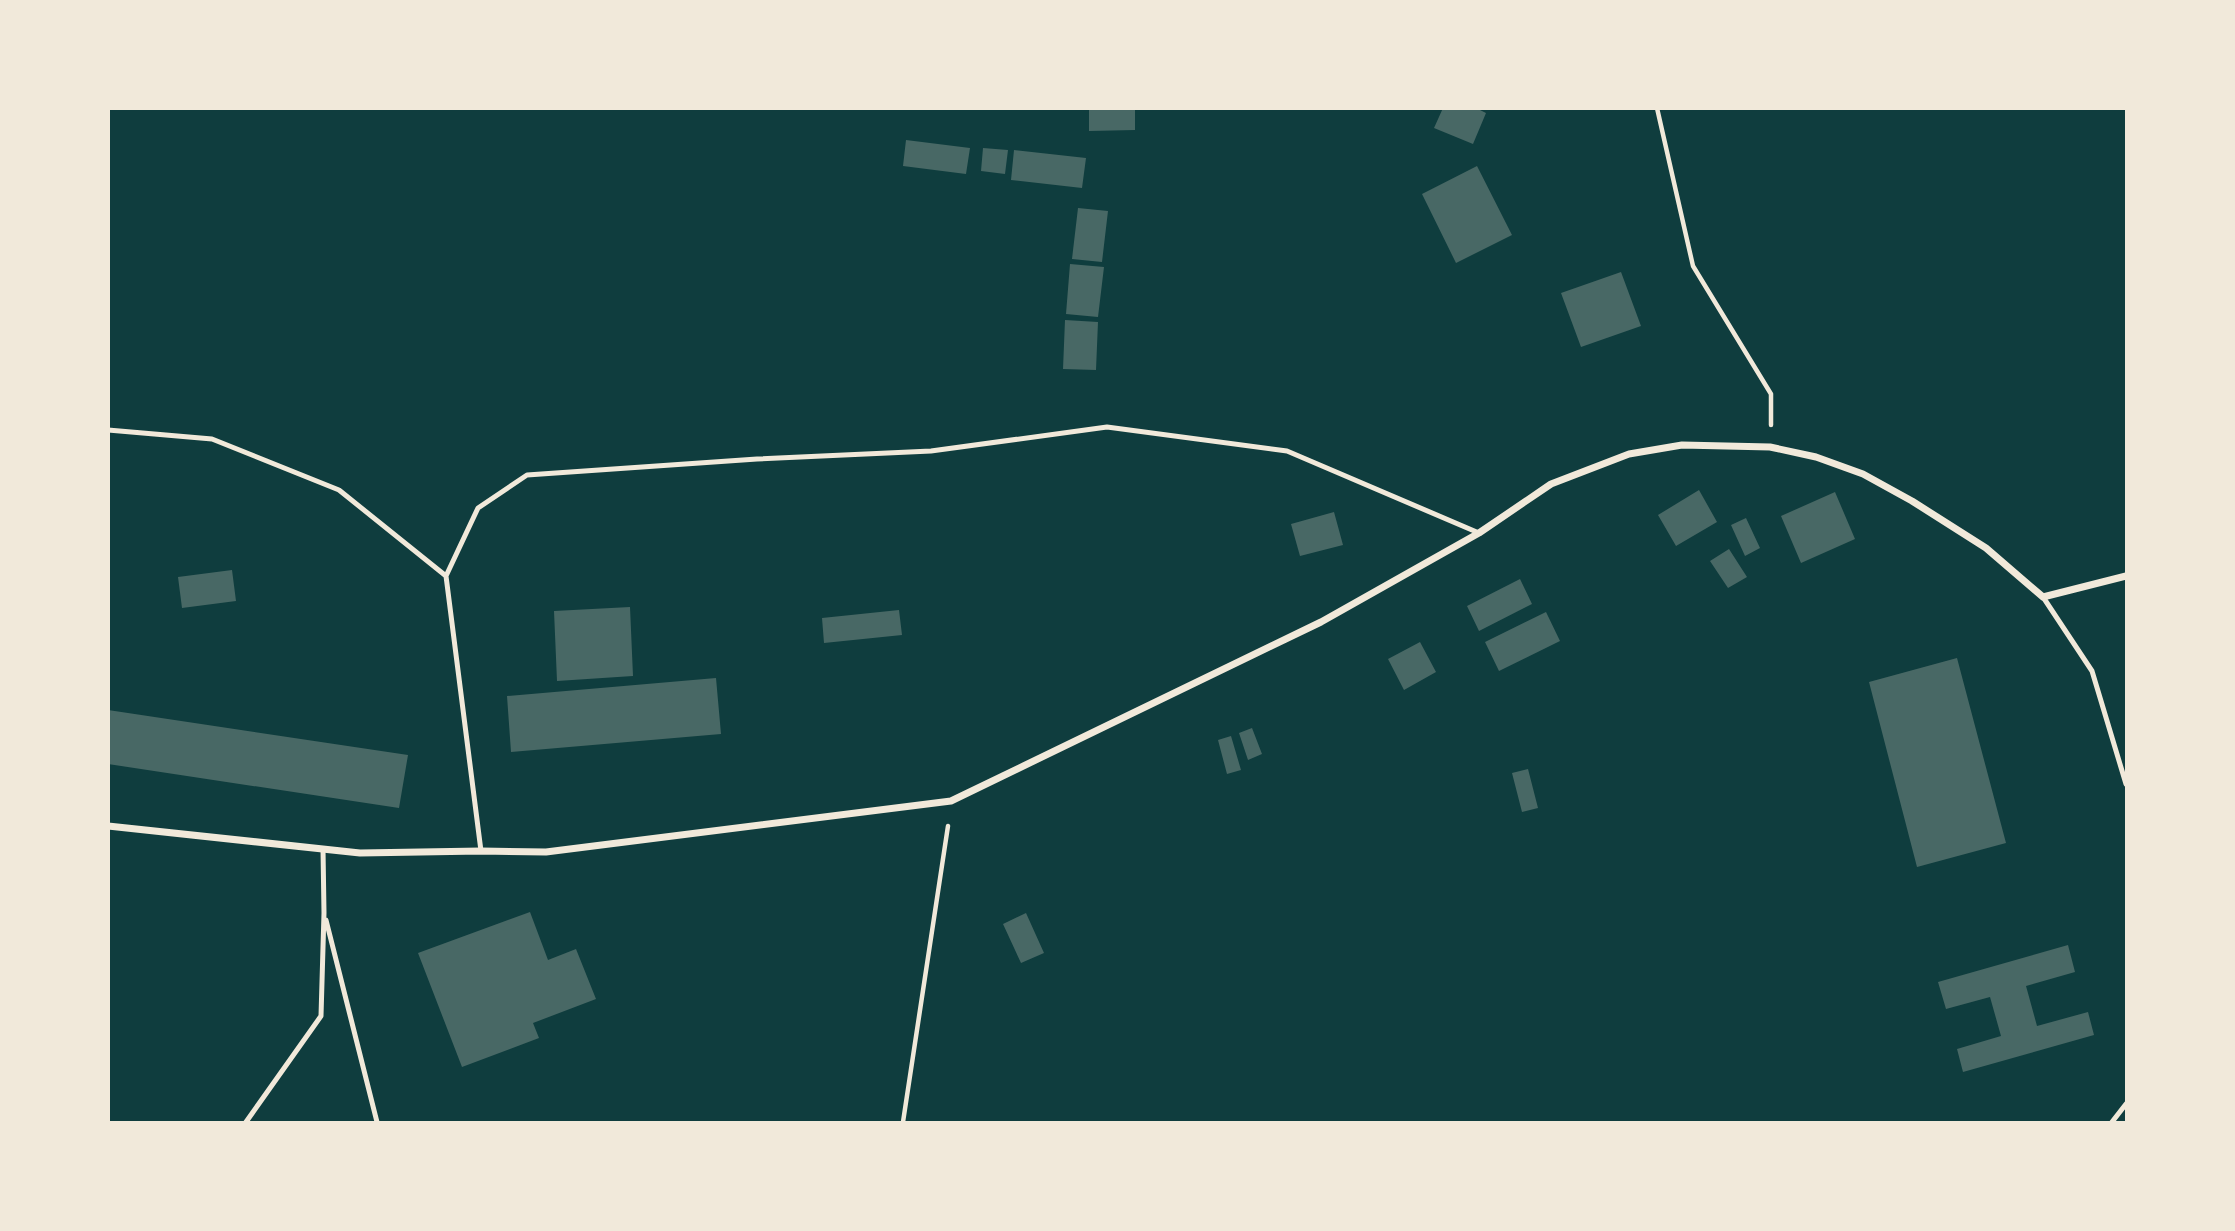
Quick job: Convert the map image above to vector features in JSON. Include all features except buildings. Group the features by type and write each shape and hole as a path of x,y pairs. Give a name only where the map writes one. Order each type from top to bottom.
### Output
{"street":[{"path":"108,825 360,853 546,852 951,801 1321,622 1479,533 1550,484 1629,454 1682,445 1770,447 1816,457 1863,474 1912,501 1986,548 2043,597 2126,576"}],"lane":[{"path":"481,851 446,576 478,508 527,475 757,459 931,451 1107,427 1287,451 1479,533"},
{"path":"108,430 212,439 339,490 446,576"},
{"path":"2043,597 2092,671 2126,784"},
{"path":"246,1122 321,1016 323,849"},
{"path":"324,913 377,1122"},
{"path":"2112,1122 2126,1104"}],"path":[{"path":"1657,108 1693,267 1771,394 1770,447"},
{"path":"903,1122 951,801"}]}
